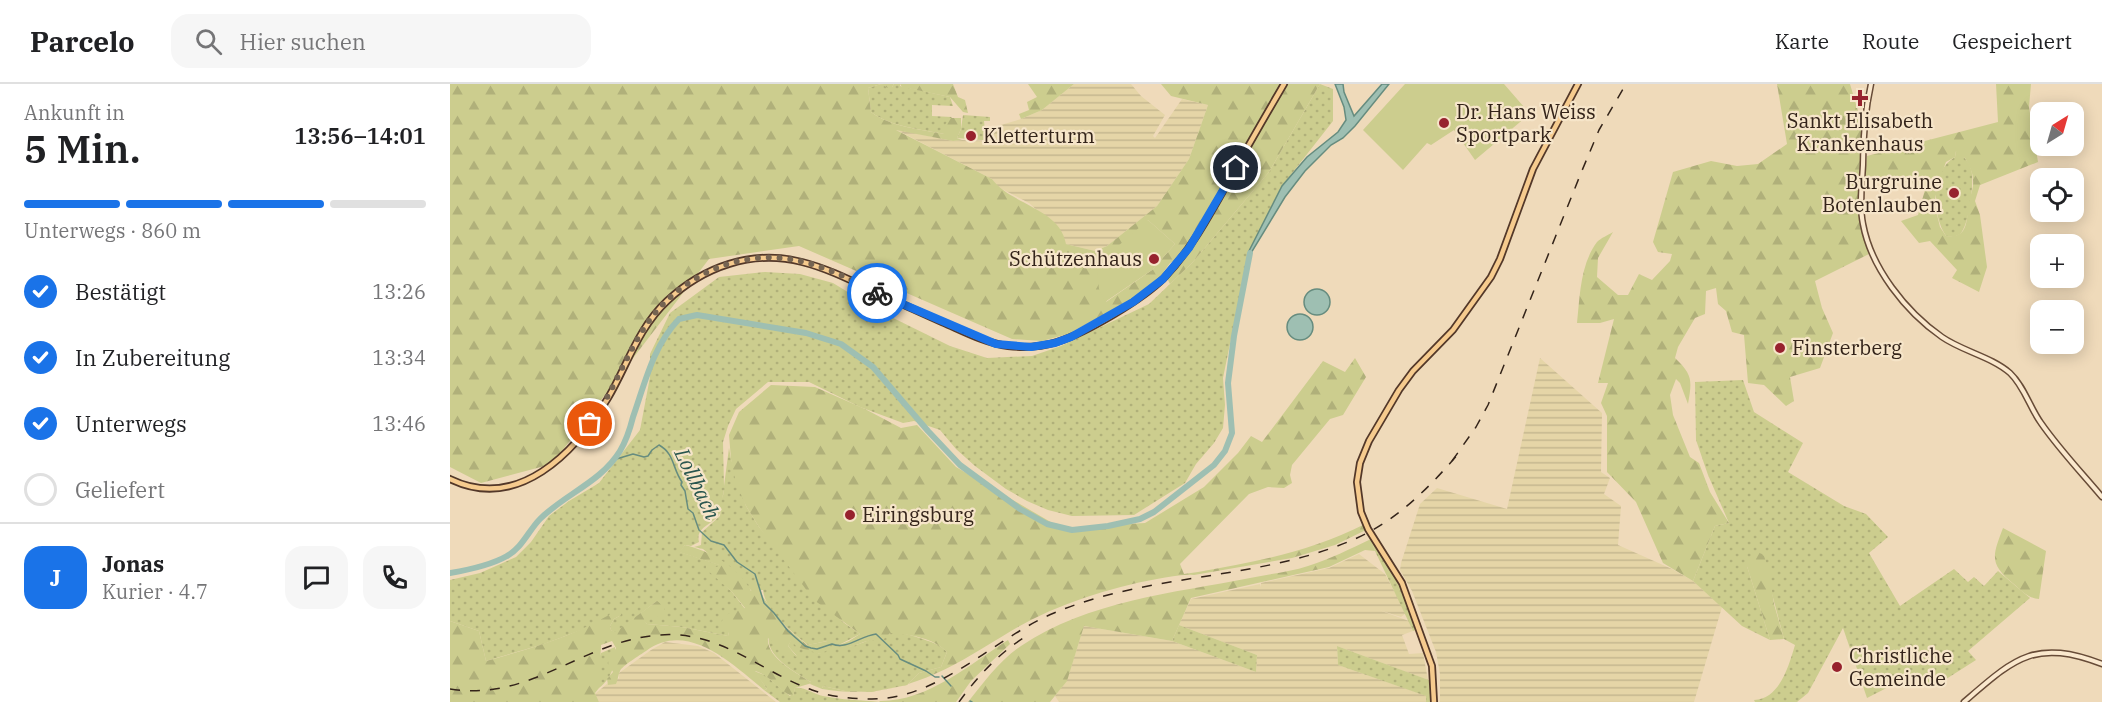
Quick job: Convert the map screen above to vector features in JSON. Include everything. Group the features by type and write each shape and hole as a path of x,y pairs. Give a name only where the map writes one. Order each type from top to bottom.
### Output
{"main road":[{"path":"450,479 473,487 495,489 520,483 548,468 572,446 598,413 636,343 656,312 688,284 724,265 765,257 802,262 836,274 970,334 1007,346 1031,347 1055,343 1071,337 1110,316 1154,287 1176,265 1189,248 1284,84"},
{"path":"1434,702 1433,674 1428,652 1402,583 1365,524 1359,503 1357,482 1363,453 1392,401 1413,371 1448,336 1473,305 1496,269 1533,169 1578,84"}],"street":[{"path":"1871,84 1863,148 1862,214 1875,260 1900,299 1920,321 1960,349 2010,373 2048,433 2102,496"},
{"path":"1964,702 2009,664 2029,656 2051,653 2072,654 2102,664"}],"shaded area":[{"path":"1074,84 1131,84 1141,96 1165,115 1153,136 1155,138 1182,99 1208,105 1189,159 1157,206 1107,246 1095,251 1066,244 1029,203 998,187 992,179 895,129 953,141 993,141 994,127 1042,110"},
{"path":"1335,84 1343,84 1354,116 1382,84 1389,84 1355,126 1343,138 1331,145 1305,171 1285,197 1248,258 1249,251 1282,186 1307,157 1338,132 1346,120 1344,107"},
{"path":"1317,289 1326,293 1330,302 1326,311 1317,315 1308,311 1304,302 1308,293"},
{"path":"1300,314 1309,318 1313,327 1309,336 1300,340 1291,336 1287,327 1291,318"},
{"path":"1540,358 1602,413 1601,472 1610,478 1604,494 1621,506 1618,545 1693,581 1722,607 1694,702 1440,702 1440,674 1436,652 1412,591 1400,570 1401,563 1420,504 1437,488 1507,509"},
{"path":"1359,554 1385,574 1406,613 1401,617 1379,610 1409,621 1413,631 1402,635 1409,654 1423,653 1428,680 1337,646 1338,665 1427,696 1426,702 1059,702 1055,696 1067,680 1084,626 1172,641 1256,672 1257,655 1179,625 1191,599 1260,584 1261,587 1261,583 1329,568"},
{"path":"665,642 698,646 714,653 776,702 599,702 595,694 608,683 609,685 619,678 619,673"}],"green space":[{"path":"450,84 881,84 868,88 871,112 896,124 944,134 944,126 950,118 961,118 961,129 957,138 962,140 953,141 896,130 992,179 1000,188 1045,214 1062,232 1066,244 1095,251 1107,246 1157,206 1189,159 1208,105 1171,96 1161,84 1282,84 1179,258 1170,263 1157,281 1144,293 1068,334 1042,341 1012,339 799,246 709,259 552,464 481,483 450,467","holes":["1148,220 1175,244 1152,270 1106,302"]},
{"path":"881,84 892,87 894,84 900,84 900,86 950,97 953,106 932,105 932,116 952,117 944,134 887,121 871,112 868,88"},
{"path":"881,84 894,84 888,88"},
{"path":"900,84 953,84 958,97 965,100 968,113 963,112 950,97 907,88 904,90"},
{"path":"1028,84 1074,84 1042,110 1021,119 1019,114 1029,110 1027,102 1037,97"},
{"path":"1287,84 1320,84 1269,172 1192,263 1170,284 1167,278 1186,257"},
{"path":"1320,84 1333,89 1333,121 1282,186 1249,251 1223,378 1225,405 1223,428 1185,483 1134,515 1072,516 1048,510 1006,489 975,466 940,430 914,421 903,423 860,407 809,382 768,382 736,409 723,442 724,486 729,448 746,506 759,527 843,622 860,634 837,646 857,645 884,634 903,634 923,639 944,649 947,652 941,667 919,673 907,685 871,692 845,691 823,686 822,689 810,684 811,682 777,657 769,644 769,637 797,656 788,646 791,640 820,654 827,641 808,645 774,613 763,590 752,591 703,549 694,547 701,545 702,532 720,516 721,511 702,529 699,542 691,546 685,545 680,552 720,565 712,573 732,592 745,609 728,636 682,627 647,624 643,621 657,601 615,633 610,626 614,619 621,615 544,644 486,661 479,631 450,621 450,580 480,573 516,557 531,542 549,516 599,483 640,430 650,377 650,354 670,313 719,277 765,272 800,274 833,283 879,311 950,346 987,358 1032,356 1061,346 1149,304 1192,263 1269,172"},
{"name":"Dr. Hans Weiss Sportpark","path":"1405,84 1504,84 1524,107 1526,117 1475,160 1454,130 1431,145 1427,143 1403,170 1363,130"},
{"path":"1777,84 1850,84 1858,111 1864,111 1859,214 1869,254 1815,281 1822,308 1833,333 1820,368 1790,377 1794,401 1786,406 1764,385 1748,383 1744,335 1732,332 1726,311 1718,304 1716,288 1706,291 1705,314 1695,318 1678,347 1675,358 1690,379 1688,404 1680,383 1676,379 1670,395 1673,415 1690,457 1699,463 1710,492 1729,523 1715,526 1693,581 1663,563 1636,502 1607,472 1607,416 1601,403 1608,383 1598,383 1614,319 1600,323 1577,323 1582,281 1591,251 1597,242 1613,232 1598,258 1597,277 1618,295 1628,295 1639,274 1652,280 1670,261 1672,254 1658,252 1653,242 1673,172 1711,161 1737,166 1758,164 1787,144"},
{"path":"1996,84 2031,84 2030,156 2037,156 2038,162 1980,185 1975,201 1980,215 1987,267 1979,292 1952,278 1957,270 1930,241 1919,243 1901,221 1918,215 1926,186 1900,181 1865,182 1867,156 1998,122","holes":["1956,151 1958,156 1965,158 1972,174 1973,186 1965,227 1959,234 1946,236 1940,227 1934,202 1946,162 1955,157"]},
{"path":"963,115 990,117 990,121 984,121 985,130 991,130 993,141 957,138"},
{"path":"1956,151 1965,158 1971,169 1972,192 1963,230 1960,234 1950,237 1946,236 1941,227 1936,194 1941,172 1955,157"},
{"path":"1148,220 1175,244 1152,270 1105,302 1099,289 1096,259 1118,246"},
{"path":"1355,358 1366,377 1343,415 1330,419 1292,465 1290,475 1292,483 1284,488 1268,487 1249,494 1180,564 1184,574 1220,568 1304,549 1365,524 1368,529 1335,545 1292,558 1157,579 1119,587 1082,599 1045,613 945,669 908,684 919,673 941,667 947,652 928,640 890,633 882,641 869,641 849,647 837,646 860,634 814,600 746,506 736,483 729,435 739,412 771,385 815,387 901,428 917,425 956,467 1061,528 1145,523 1204,487 1238,453 1251,436 1262,442 1323,361 1345,372"},
{"path":"1743,380 1754,412 1803,443 1788,472 1844,506 1866,514 1888,537 1869,553 1900,606 1954,569 1968,582 1974,577 1984,586 1998,571 2030,598 1968,651 1976,660 1932,688 1912,675 1867,698 1843,628 1808,693 1797,702 1755,702 1754,700 1771,694 1782,680 1795,645 1784,639 1771,590 1747,566 1770,640 1742,626 1693,581 1715,526 1729,523 1696,440 1695,382"},
{"path":"2003,528 2046,551 2039,599 2023,592 2007,578 1997,565 1995,553"},
{"path":"1371,539 1380,547 1394,568 1419,629 1413,631"},
{"path":"1371,539 1375,551 1365,550 1329,567 1191,598 1172,641 1084,626 1067,681 1050,702 968,702 1013,652 1074,618 1161,594 1301,568"},
{"path":"685,545 704,551 723,561 746,582 751,591 758,582 763,597 782,624 807,645 828,641 828,650 820,654 797,647 791,641 788,646 798,658 768,638 772,652 777,658 812,683 795,688 793,697 755,671 767,689 764,690 709,649 678,640 662,643 646,651 621,669 616,684 608,685 607,679 613,672 608,663 616,648 612,641 601,645 599,688 595,693 599,702 450,702 450,621 479,631 486,661 538,646 572,633 620,608 621,615 614,619 610,626 615,632 657,601 665,607 663,615 644,621 647,624 682,627 728,636 729,632 721,623 725,615 745,608 732,592 706,569 706,563 717,567 719,565 679,552"},
{"path":"1757,551 1764,556 1769,571 1774,604 1784,639 1770,640 1747,566"},
{"path":"1179,625 1257,655 1256,672 1172,641"},
{"path":"1008,640 1010,644 971,681 956,702 879,701 897,700 931,688"},
{"path":"1337,646 1434,682 1434,702 1426,702 1426,696 1338,665"},
{"path":"615,647 612,670 599,688 601,653"},
{"path":"754,671 765,675 790,696 793,696 795,688 798,688 830,697 880,702 780,702 764,690 767,689"},
{"path":"823,686 845,691 858,691 850,692 822,689"}],"waterway":[{"path":"450,573 487,565 512,553 540,519 560,502 593,480 612,462 626,439 656,353 679,319 697,315 806,333 841,344 873,367 960,465 1020,509 1047,524 1072,530 1108,526 1140,519 1154,512 1214,465 1225,451 1232,433 1228,383 1234,336 1250,253"},
{"name":"Lollbach","path":"613,460 633,454 648,456 659,445 664,449 671,457 682,482 688,509 693,513 699,530 711,541 724,545 737,562 755,574 764,603 788,631 805,646 817,649 832,644 843,645 876,634 900,659 939,677"},
{"name":"Lollbach","path":"942,676 951,686"}],"railway":[{"path":"1452,461 1476,427 1488,405 1599,130 1626,84"},
{"path":"450,689 479,691 506,687 631,640 659,635 681,635 720,645 793,682 819,692 857,699 897,696 921,689 944,678 1054,613 1091,600 1129,590 1283,562 1320,552 1357,538 1386,522 1412,502 1458,454"},
{"path":"959,702 989,666 1025,637"}],"way so far":[{"path":"590,424 614,387 650,320 665,302 683,287 712,269 751,258 788,259 816,266 877,293"}],"place":[{"name":"Sankt Elisabeth Krankenhaus","path":"1860,98"},
{"name":"Dr. Hans Weiss Sportpark","path":"1444,123"},
{"name":"Kletterturm","path":"971,136"},
{"name":"Burgruine Botenlauben","path":"1954,193"},
{"name":"Schützenhaus","path":"1154,259"},
{"name":"Finsterberg","path":"1780,348"},
{"name":"Eiringsburg","path":"850,515"},
{"name":"Christliche Gemeinde","path":"1837,667"}],"route":[{"path":"877,293 996,344 1031,347 1055,343 1071,337 1133,302 1163,279 1189,248 1236,168"}]}
